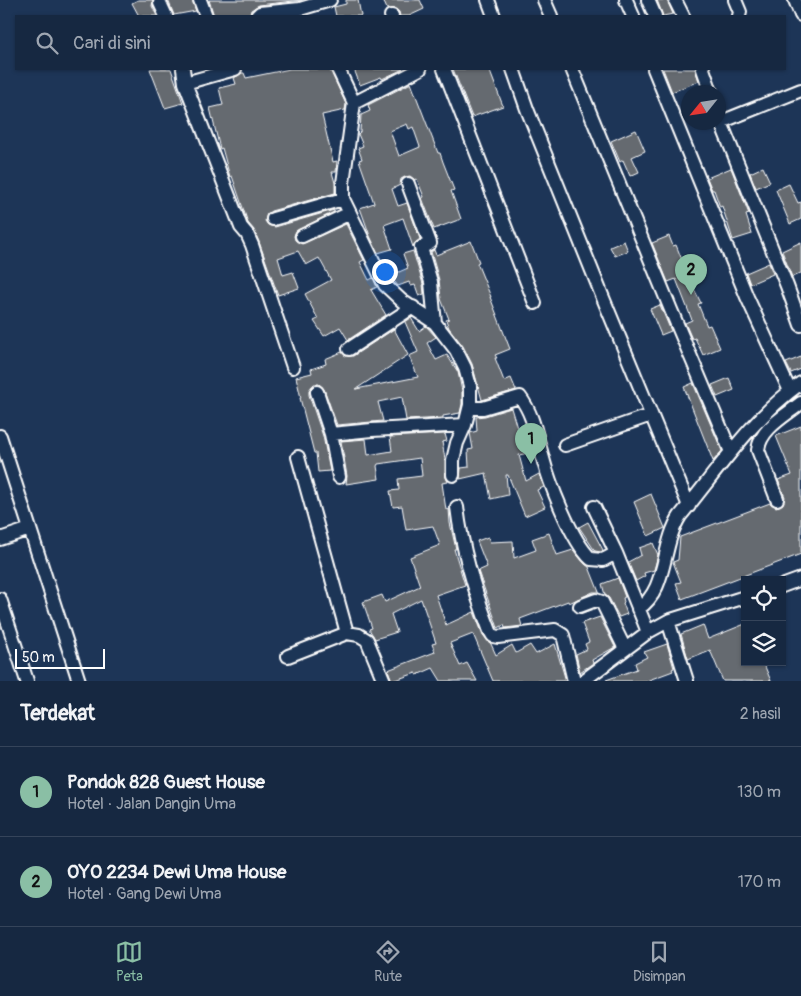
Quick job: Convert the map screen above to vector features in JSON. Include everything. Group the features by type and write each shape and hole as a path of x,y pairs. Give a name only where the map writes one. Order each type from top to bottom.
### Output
{"street":[{"path":"200,0 206,15"},
{"path":"258,15 298,5 330,0"},
{"path":"488,0 494,15"},
{"path":"544,0 551,15"},
{"path":"626,0 633,15"},
{"path":"648,0 655,15"},
{"path":"675,0 682,15"},
{"path":"734,0 740,12 739,15"},
{"path":"795,0 801,15"},
{"path":"160,3 166,15"},
{"path":"183,70 185,83 240,227 247,234 252,245 293,367"},
{"path":"185,83 227,70"},
{"path":"338,70 354,102 343,182 343,199 385,285 402,301 436,323 456,350 465,368 470,386 470,405 465,425 457,443 453,460 453,475"},
{"path":"354,102 418,70"},
{"path":"444,70 535,303"},
{"path":"513,70 531,118 689,506"},
{"path":"572,70 731,452"},
{"path":"654,70 748,297 790,391"},
{"path":"703,70 709,85"},
{"path":"726,116 801,90"},
{"path":"725,130 801,325"},
{"path":"408,184 430,242 421,248 431,282 436,323"},
{"path":"273,219 343,199"},
{"path":"302,236 350,213"},
{"path":"349,349 413,307"},
{"path":"583,681 625,649 642,620 646,604 652,596 660,576 674,526 731,452 769,410 801,383"},
{"path":"317,392 331,434 339,476"},
{"path":"470,405 474,408 483,408 520,397 532,416 542,457 574,535 592,559 597,561 616,553"},
{"path":"777,499 758,450 758,442 763,434 801,403"},
{"path":"565,445 651,415"},
{"path":"331,434 465,425"},
{"path":"0,436 79,681"},
{"path":"298,458 347,633"},
{"path":"458,507 462,542 473,587 493,636 498,638 559,631 563,635 574,681"},
{"path":"594,507 616,553 642,620"},
{"path":"0,539 30,529"},
{"path":"786,585 801,579"},
{"path":"642,620 668,621 741,598"},
{"path":"0,599 27,681"},
{"path":"580,606 596,600 602,602 625,649"},
{"path":"668,621 687,681"},
{"path":"288,656 347,633 359,635 368,640 384,681"}],"building":[{"path":"138,0 153,0 152,6 156,15 138,15 132,3"},
{"path":"168,0 192,0 196,11 174,15"},
{"path":"209,0 302,0 259,5 251,10 249,15 214,15"},
{"path":"346,0 358,0 361,15 336,15 334,7 346,4"},
{"path":"383,0 420,0 424,9 411,15 400,15 396,9 387,9"},
{"path":"657,0 667,0 673,14 663,15"},
{"path":"150,70 171,70 183,103 165,108"},
{"path":"285,70 330,70 346,104 345,110 322,115 333,162 337,161 336,172 332,172 335,193 271,211 267,214 265,221 268,225 275,227 334,210 334,212 296,231 295,240 302,244 346,224 364,260 360,262 369,280 373,278 377,287 371,290 386,315 348,340 340,327 324,336 314,321 318,319 305,294 331,280 319,258 306,265 298,251 278,258 283,275 293,272 299,288 278,295 259,242 254,230 248,223 232,176 230,177 222,148 220,149 210,108 223,105 219,88 236,84 234,78 242,73 244,73 246,78"},
{"path":"354,70 401,70 382,79 381,77 360,85"},
{"path":"453,70 489,70 503,106 472,117"},
{"path":"663,70 695,70 699,81 689,85 681,85 681,88 672,92"},
{"path":"411,83 454,190 451,191 461,219 434,229 417,179 415,180 410,176 405,177 401,179 400,185 392,189 398,206 407,203 420,239 413,247 403,218 384,225 392,249 378,253 360,208 374,203 359,160 362,159 358,148 363,146 358,134 360,132 361,115 370,111 368,105","holes":["407,124 409,129 413,127 420,147 399,156 390,131"]},
{"path":"636,130 645,151 632,157 639,172 630,176 623,160 620,162 611,141"},
{"path":"763,167 770,182 756,188 750,173"},
{"path":"731,168 749,214 746,215 752,234 733,240 722,206 720,207 707,178"},
{"path":"789,184 798,203 801,202 801,219 790,224 776,190"},
{"path":"669,236 673,246 676,245 701,303 698,304 707,326 710,325 720,348 703,355 695,338 692,339 685,323 692,320 676,279 668,282 652,243"},
{"path":"471,241 479,262 477,263 510,349 495,355 497,358 495,358 504,381 511,378 516,390 482,400 472,364 446,320 449,319 441,299 439,280 431,252 434,250 436,255"},
{"path":"624,241 628,251 615,256 610,247"},
{"path":"801,242 801,273 792,277 782,251"},
{"path":"413,251 423,284 424,294 419,296 415,285 411,286 409,282 398,286 390,276 408,268 403,254"},
{"path":"769,263 773,274 750,284 746,273"},
{"path":"660,305 671,331 661,335 650,309"},
{"path":"411,318 419,331 426,326 436,337 427,343 436,360 447,355 458,372 462,391 460,413 443,416 443,418 406,420 402,397 378,402 383,421 337,425 324,389 319,384 314,384 309,390 309,395 323,436 330,471 318,472 316,453 314,453 296,377 312,373 311,369 326,364 325,359 342,352 346,356 353,356 394,329 408,355 356,389 418,377 409,356 418,352 405,322"},
{"path":"801,357 801,369 791,373 786,363"},
{"path":"729,378 734,390 717,397 712,385"},
{"path":"693,383 722,451 713,461 684,387"},
{"path":"511,408 520,438 528,436 533,452 519,455 526,481 539,474 544,487 537,490 545,507 525,516 508,475 506,475 508,495 491,499 486,473 460,479 461,468 469,467 468,450 473,449 470,433 477,431 476,417"},
{"path":"801,426 801,554 682,599 676,583 681,582 673,562 678,560 680,537 770,503 776,507 783,504 785,497 778,480 792,475 776,436"},
{"path":"445,434 447,441 442,442 445,475 448,482 442,483 446,510 449,509 456,549 454,549 465,585 436,595 446,625 474,612 483,635 491,644 496,655 512,645 516,653 530,645 536,654 555,644 566,681 493,681 473,634 450,643 460,666 467,663 477,681 441,681 433,668 417,675 416,673 392,681 388,670 435,652 432,644 436,643 421,599 391,614 397,632 375,639 369,629 372,628 363,602 382,595 385,602 420,586 410,557 440,545 433,526 406,530 402,506 393,507 390,491 399,490 398,479 422,476 420,458 378,464 379,479 346,484 347,476 341,441 366,439 368,455 392,451 390,437"},
{"path":"651,494 665,528 648,536 634,502"},
{"path":"588,522 603,550 601,552 595,551 579,527"},
{"path":"549,533 557,555 573,550 589,567 599,592 593,592 569,603 568,601 520,619 522,626 505,628 504,625 498,628 478,571 487,567 477,541 488,537 490,542 513,541 514,558 536,550 532,539"},
{"path":"653,543 658,555 654,570 644,573 645,576 636,581 628,562 641,555 639,548"},
{"path":"618,578 625,597 623,598 623,603 627,614 619,617 609,598 605,595 602,584"},
{"path":"600,617 615,647 592,660 593,663 580,672 576,654 587,649 585,644 589,642 582,623"},
{"path":"703,625 708,639 741,626 741,666 765,666 771,681 723,681 710,650 688,659 681,634"},
{"path":"667,644 674,668 672,669 673,671 646,681 606,680 637,669 635,663 647,657 644,652"}],"place":[{"name":"OYO 2234 Dewi Uma House","path":"691,295"},
{"name":"Pondok 828 Guest House","path":"531,464"}]}
